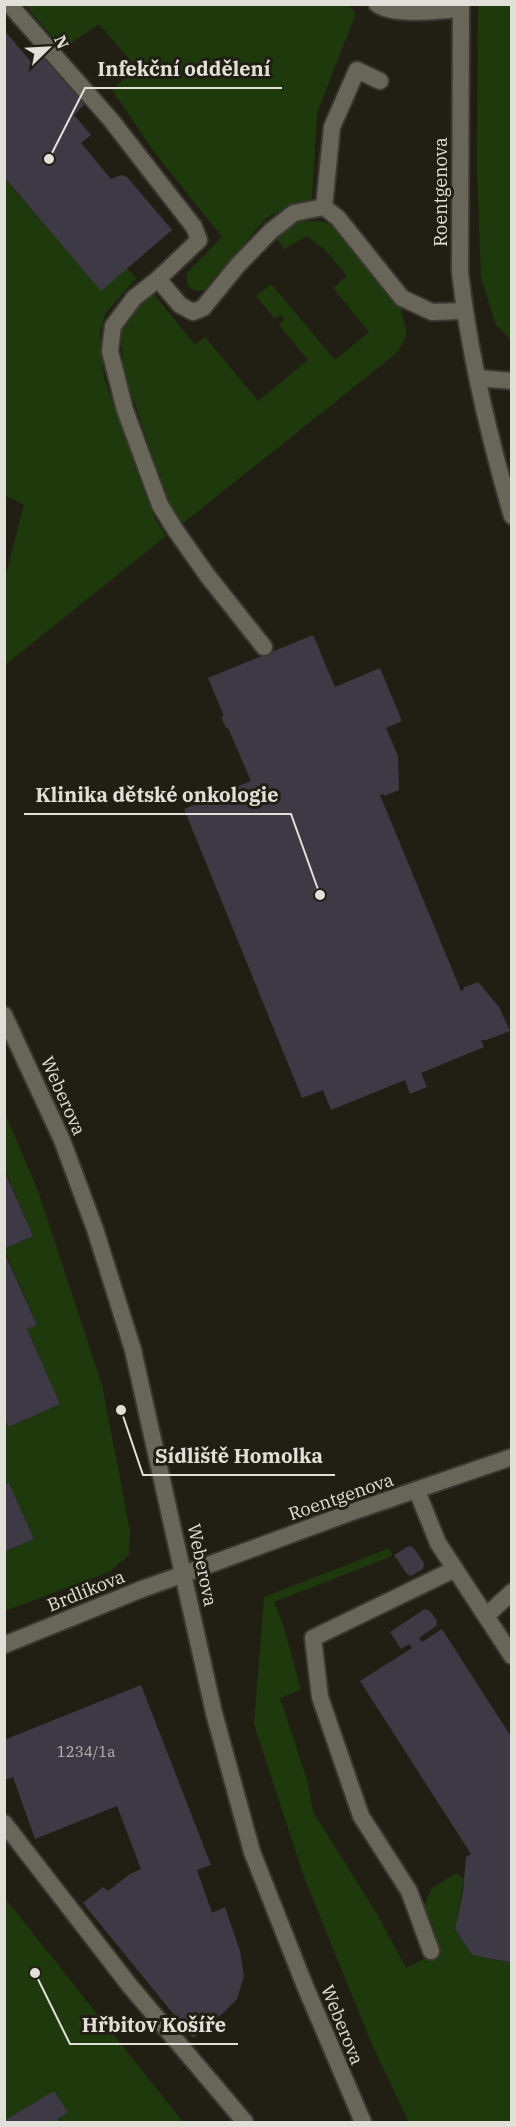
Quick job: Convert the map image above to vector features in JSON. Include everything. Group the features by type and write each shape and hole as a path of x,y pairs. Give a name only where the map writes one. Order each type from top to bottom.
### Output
{"street":[{"path":"9,4 111,120 194,227 199,240 158,279 134,298 113,326 110,351 125,410 160,505 207,575 264,647"},
{"path":"377,4 381,8 394,11 461,7"},
{"name":"Roentgenova","path":"461,7 460,272 464,311 478,378 496,461 512,516"},
{"path":"324,207 332,127 357,70 380,81"},
{"path":"158,279 180,305 193,312 203,308 238,265 271,231 294,213 324,207 338,218 402,298 432,312 464,311"},
{"path":"478,378 512,381"},
{"name":"Weberova","path":"4,1015 62,1140 95,1229 133,1350 214,1713 252,1852 309,1996 363,2122"},
{"name":"Roentgenova","path":"184,1575 349,1513 512,1457"},
{"path":"417,1491 438,1543 512,1656"},
{"path":"431,1951 409,1891 361,1816 320,1697 313,1638 455,1569"},
{"name":"Brdlíkova","path":"4,1645 142,1589 184,1575"},
{"path":"486,1616 512,1592"},
{"path":"4,1823 130,1986 245,2122"}],"green space":[{"path":"25,5 348,5 356,13 317,113 312,199 290,205 266,218 206,289 200,291 193,289 187,283 187,273 222,237 155,153 112,90 136,67 99,24 63,49"},
{"path":"478,5 511,5 511,340 496,325 481,277 477,170"},
{"path":"4,178 101,290 127,268 136,278 105,314 100,333 104,378 147,500 166,536 5,665 5,578 24,505 5,495"},
{"path":"298,222 328,223 338,231 403,309 401,311 406,335 402,345 393,356 182,524 166,495 123,369 121,331 133,312 154,294 195,345 205,337 258,401 308,360 279,325 285,319 281,315 275,319 256,296 271,284 335,360 369,332 333,288 347,276 325,250 307,236 284,249 275,236"},
{"path":"4,1111 38,1191 102,1385 130,1531 129,1555 109,1572 5,1611 5,1552 34,1539 9,1483 5,1485 5,1417 10,1427 60,1404 27,1329 37,1324 5,1252 5,1249 33,1236 5,1170"},
{"path":"390,1548 392,1556 274,1602 283,1625 301,1690 280,1698 307,1780 313,1812 377,1914 406,1968 426,1958 421,1912 432,1888 457,1873 464,1879 455,1929 472,1955 511,1963 511,2122 409,2122 373,2047 304,1877 254,1724 264,1597"},
{"path":"4,1897 183,2122 60,2122 54,2091 5,2121"}],"building":[{"path":"5,31 32,63 43,54 85,104 74,115 91,135 81,143 111,179 121,175 127,177 172,230 101,291 5,178"},
{"path":"313,635 335,687 380,668 402,721 386,728 398,756 399,790 384,796 380,795 461,991 478,982 499,1007 510,1031 484,1041 481,1040 484,1047 421,1073 427,1087 410,1094 405,1080 331,1110 323,1090 302,1098 184,809 251,781 221,717 224,716 208,678"},
{"path":"4,1170 33,1236 4,1249"},
{"path":"4,1252 37,1325 27,1329 60,1404 9,1427 4,1417"},
{"path":"9,1483 34,1539 4,1552 4,1485"},
{"path":"409,1546 413,1547 424,1563 423,1569 411,1576 407,1574 394,1555"},
{"path":"425,1609 430,1611 437,1621 436,1626 419,1638 422,1642 442,1629 512,1738 512,1963 472,1955 455,1929 463,1892 466,1857 471,1854 360,1681 412,1648 409,1644 401,1649 390,1632"},
{"path":"141,1685 211,1865 197,1870 212,1913 225,1907 240,1951 244,1976 237,1999 193,2038 83,1903 103,1887 108,1891 130,1874 141,1869 117,1806 35,1839 13,1777 4,1780 4,1740"},
{"path":"54,2091 68,2112 58,2119 60,2122 4,2122 4,2121"}],"place":[{"name":"Infekční oddělení","path":"49,159"},
{"name":"Klinika dětské onkologie","path":"320,895"},
{"name":"Sídliště Homolka","path":"121,1410"},
{"name":"Hřbitov Košíře","path":"35,1973"}]}
